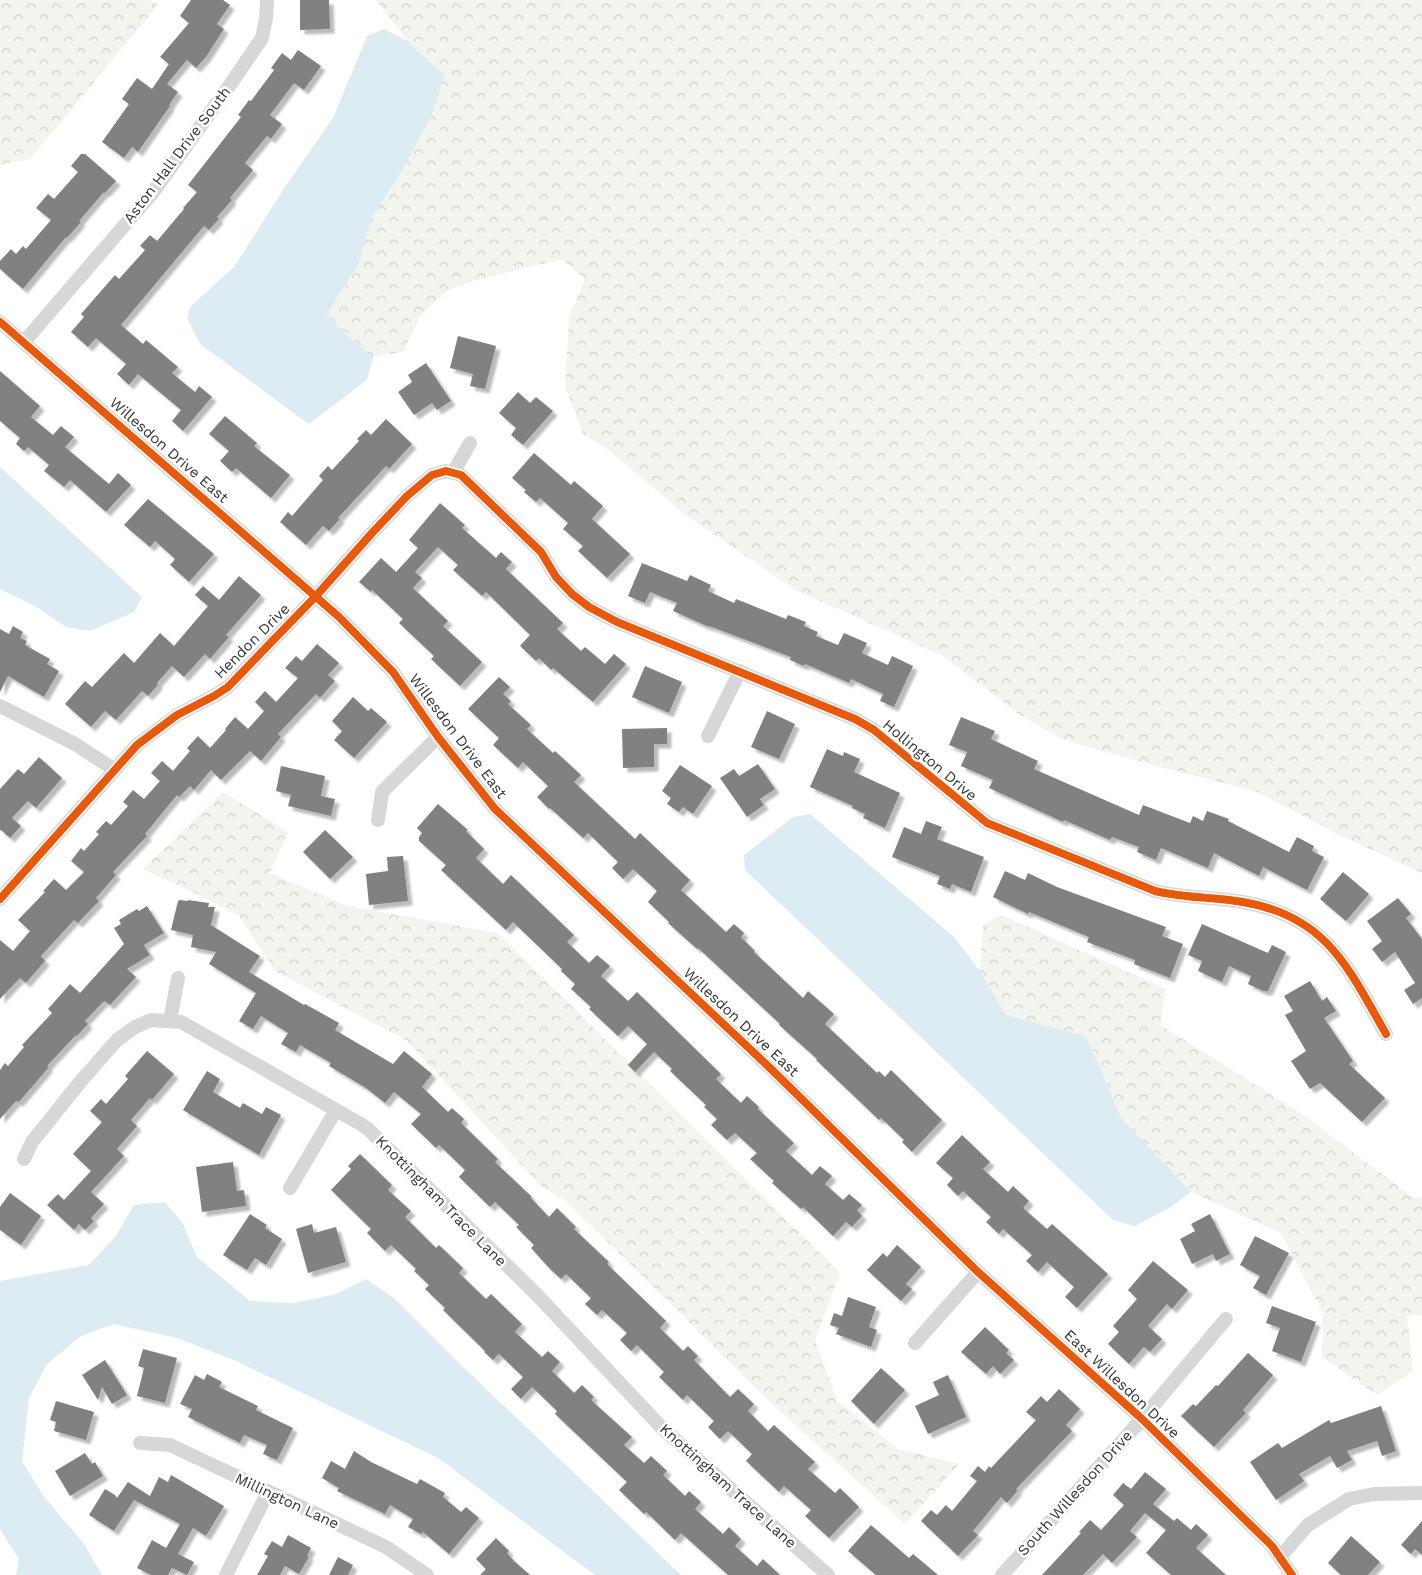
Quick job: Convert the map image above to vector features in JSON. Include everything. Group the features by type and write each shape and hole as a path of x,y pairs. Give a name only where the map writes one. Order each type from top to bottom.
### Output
{"street":[{"name":"Aston Hall Drive South","path":"24,342 154,191 232,82 262,38 267,0"},
{"name":"Willesdon Drive East","path":"0,322 316,596 373,650 393,672 438,737 495,809 769,1067 926,1221"},
{"path":"457,474 470,443"},
{"name":"Hendon Drive","path":"0,899 137,745 177,714 228,687 316,596 407,496 432,475 446,471 457,474"},
{"name":"Hollington Drive","path":"457,474 541,552 556,577 572,594 589,607 617,622 855,719 874,730 987,823 1155,891 1172,895 1242,902 1268,907 1287,914 1311,929 1338,954 1386,1034"},
{"path":"708,736 740,672"},
{"path":"0,706 75,744 115,770"},
{"path":"378,820 382,792 438,737"},
{"path":"170,1021 178,978"},
{"name":"Knottingham Trace Lane","path":"24,1159 32,1142 117,1040 135,1027 151,1020 181,1022 368,1129 538,1296 663,1429 828,1575"},
{"path":"290,1188 336,1110"},
{"name":"East Willesdon Drive","path":"926,1221 978,1272 1142,1419 1272,1546 1292,1575"},
{"path":"915,1343 978,1272"},
{"name":"South Willesdon Drive","path":"1002,1575 1142,1419 1226,1319"},
{"name":"Millington Lane","path":"140,1443 170,1445 386,1547 427,1575"},
{"path":"226,1575 268,1492"},
{"path":"1280,1557 1308,1525 1348,1499 1374,1494 1422,1492"}],"green space":[{"path":"0,0 149,0 158,5 30,159 0,165"},
{"path":"376,0 1422,0 1422,873 1335,833 1258,792 1064,740 1020,715 943,656 796,590 687,516 607,449 583,434 565,386 569,319 585,279 562,259 477,280 448,290 421,315 403,352 373,357 342,331 327,314 358,265 373,216 402,171 432,114 445,76 407,41"},
{"path":"223,792 288,832 270,873 347,906 498,933 840,1273 815,1340 837,1401 898,1449 959,1464 905,1524 769,1401 566,1201 541,1186 406,1040 275,971 239,916 143,869"},
{"path":"1002,915 1166,989 1160,1025 1296,1110 1414,1198 1422,1197 1422,1315 1407,1316 1413,1371 1377,1395 1322,1357 1323,1313 1281,1233 1191,1192 1121,1117 1086,1036 1006,1015 980,971 983,925"}],"shaded area":[{"path":"384,29 407,41 445,76 432,114 402,171 373,216 358,265 327,314 342,331 373,357 367,380 309,424 200,344 187,318 190,307 234,267 287,184 333,118 367,36"},
{"path":"0,467 142,597 134,612 90,631 66,627 35,606 0,589"},
{"path":"810,814 955,938 980,971 1006,1015 1086,1036 1121,1117 1191,1192 1169,1208 1135,1226 1113,1220 745,870 744,855 793,817"},
{"path":"165,1202 183,1224 197,1257 250,1301 294,1303 336,1294 366,1279 395,1299 460,1364 681,1575 595,1575 438,1458 236,1361 177,1338 114,1324 81,1336 47,1364 29,1398 22,1461 42,1494 84,1544 102,1575 16,1575 19,1559 0,1529 0,1281 89,1265 115,1237 134,1205"}],"building":[{"path":"191,0 223,0 230,5 217,24 224,29 206,57 196,68 187,60 167,84 178,92 170,106 138,152 132,147 124,158 102,142 129,104 122,99 137,78 152,89 169,64 160,57 189,23 180,16"},
{"path":"300,0 329,0 330,29 300,30"},
{"path":"298,50 321,66 304,90 294,83 270,115 282,124 271,139 267,136 245,163 253,170 230,198 232,200 217,217 219,219 209,230 204,226 121,325 143,344 146,340 178,367 172,373 195,392 199,386 212,397 183,431 172,421 181,410 138,374 129,385 117,374 126,364 96,338 88,347 71,332 84,317 81,314 115,275 119,279 145,250 140,246 150,235 157,241 184,209 197,192 188,185 241,117 238,115 274,70 271,68 282,53 291,60"},
{"path":"81,154 85,154 116,181 79,221 81,222 66,237 23,289 0,269 0,261 11,249 16,254 23,246 26,249 51,220 36,208 48,194 54,199 78,172 71,166"},
{"path":"458,336 496,346 485,389 470,386 473,374 450,368"},
{"path":"426,363 451,401 437,410 432,403 414,415 398,392 412,382 408,375"},
{"path":"0,371 40,406 31,417 53,435 61,426 74,437 65,447 109,484 118,473 131,485 106,512 70,480 64,487 44,471 49,465 28,447 24,451 16,444 20,438 0,421"},
{"path":"518,392 530,403 536,397 553,411 523,445 511,435 516,428 499,413"},
{"path":"225,416 257,443 254,446 290,475 271,498 236,468 232,472 220,461 229,451 209,434"},
{"path":"386,419 412,444 389,469 386,466 338,518 340,519 329,531 323,526 306,545 280,522 288,512 292,516 323,480 319,476 328,466 332,470 359,441 357,439 366,430 371,435"},
{"path":"534,453 571,485 574,481 603,506 592,519 630,554 607,578 578,551 583,546 563,529 568,523 540,498 536,502 512,478"},
{"path":"148,499 214,554 189,582 170,565 175,559 155,541 150,547 124,525"},
{"path":"440,503 465,525 462,528 496,558 501,552 512,562 506,569 563,623 557,629 581,651 585,647 605,664 614,654 626,664 593,702 553,668 551,670 539,658 536,661 520,646 530,635 486,592 482,596 453,570 458,565 438,547 415,572 422,578 413,588 448,621 443,626 482,662 460,686 431,659 434,656 399,623 403,619 372,590 371,592 359,582 381,558 396,572 418,548 409,540"},
{"path":"642,563 687,581 690,575 711,585 708,591 734,603 736,599 786,619 788,615 806,622 804,626 818,632 816,636 838,645 844,633 867,643 862,653 888,665 892,656 913,666 894,707 880,701 883,694 851,679 849,683 805,664 804,666 790,660 791,657 709,627 673,611 677,603 650,592 645,603 628,596"},
{"path":"239,576 261,595 226,635 229,637 210,659 205,654 184,677 172,666 148,696 142,691 116,720 105,711 91,727 65,704 85,681 92,687 124,653 134,663 160,633 174,646 208,606 195,595 203,586 219,600"},
{"path":"13,626 23,632 20,638 27,641 25,645 50,659 47,664 59,671 44,697 8,676 0,692 0,629 9,634"},
{"path":"317,644 339,663 328,675 335,681 320,698 316,694 278,734 281,737 261,761 250,751 221,780 211,770 194,790 190,786 179,797 177,795 145,834 147,836 113,872 116,875 96,898 99,901 78,923 74,920 41,956 45,961 26,983 20,978 0,999 0,940 13,951 30,931 18,920 45,892 43,891 54,879 66,890 84,872 71,861 81,848 84,851 99,834 96,832 106,821 111,825 128,806 123,802 133,790 144,799 160,781 151,773 162,761 173,771 190,751 187,748 198,736 210,748 235,717 248,729 264,711 255,702 265,691 276,702 298,678 285,668 296,656 302,661"},
{"path":"645,666 682,682 669,713 632,697"},
{"path":"499,677 510,687 503,694 511,701 508,704 531,725 527,729 581,775 574,782 635,839 640,833 690,880 681,890 726,932 734,924 744,933 741,937 754,952 803,998 808,991 834,1014 825,1024 877,1073 879,1071 885,1077 891,1070 942,1120 912,1152 902,1142 904,1140 881,1118 879,1120 780,1024 698,948 668,923 648,902 657,891 633,869 623,879 612,868 618,862 588,833 583,838 537,797 548,786 523,762 518,768 493,745 499,738 468,709"},
{"path":"353,697 368,711 371,708 387,722 354,758 334,740 342,731 332,721"},
{"path":"767,711 795,724 779,759 751,747"},
{"path":"961,717 995,731 991,739 1038,761 1034,769 1139,815 1143,805 1190,823 1193,816 1203,821 1207,811 1229,819 1228,821 1289,852 1297,837 1314,846 1312,851 1324,857 1307,890 1263,867 1259,876 1214,853 1208,868 1161,848 1156,860 1137,852 1139,847 1112,837 1110,840 1064,820 1063,822 989,788 993,780 961,766 967,752 949,745"},
{"path":"667,728 667,744 654,744 654,767 623,768 622,729"},
{"path":"827,749 843,756 844,752 860,759 854,772 900,793 885,828 863,818 865,814 852,808 853,806 810,787"},
{"path":"39,757 62,778 36,808 28,801 12,818 21,826 10,838 0,831 0,789 18,769 24,774"},
{"path":"758,764 775,789 760,799 764,805 747,817 720,778 734,769 739,776"},
{"path":"680,765 712,786 693,814 683,807 679,812 667,804 671,798 662,791"},
{"path":"281,766 325,776 321,796 335,799 331,816 288,806 291,795 276,791"},
{"path":"438,804 468,830 466,831 484,849 476,858 503,884 511,875 574,935 567,942 589,963 597,955 610,966 601,976 628,1001 637,992 721,1074 716,1079 741,1103 747,1096 759,1107 758,1109 794,1143 786,1151 812,1175 820,1166 832,1176 825,1184 843,1200 849,1194 862,1205 857,1210 862,1216 852,1227 846,1222 833,1236 803,1207 801,1209 772,1183 774,1181 750,1159 757,1153 735,1133 727,1140 711,1125 717,1119 704,1107 706,1105 670,1071 672,1069 654,1052 635,1072 628,1065 647,1044 628,1026 618,1036 571,989 575,984 561,971 562,969 513,922 506,930 441,870 446,865 419,841 422,833 417,828"},
{"path":"926,821 942,827 937,839 984,857 971,892 952,884 950,889 937,884 940,876 892,857 904,827 921,834"},
{"path":"325,830 353,857 330,879 303,852"},
{"path":"403,856 408,901 369,905 366,874 388,871 387,857"},
{"path":"1005,871 1025,880 1028,873 1057,887 1166,927 1162,936 1183,944 1170,978 1134,964 1135,960 1087,942 1089,937 1029,912 1028,914 993,897"},
{"path":"1343,872 1369,894 1346,921 1320,899"},
{"path":"1398,898 1411,914 1406,918 1422,939 1422,998 1413,1004 1404,990 1415,983 1395,952 1382,962 1372,949 1382,941 1367,921"},
{"path":"178,901 209,903 208,907 215,907 211,925 260,956 249,972 304,1005 339,1023 335,1030 393,1064 404,1051 432,1074 422,1087 448,1112 452,1108 464,1119 461,1123 498,1159 495,1162 532,1197 549,1217 557,1208 576,1227 574,1229 609,1262 607,1264 666,1321 660,1328 683,1351 688,1346 698,1356 694,1360 730,1397 738,1389 754,1404 748,1411 768,1431 774,1425 815,1462 808,1469 835,1493 840,1488 859,1507 829,1538 805,1516 811,1510 784,1486 779,1492 746,1461 752,1454 728,1431 720,1439 708,1427 714,1421 687,1395 683,1400 659,1377 664,1372 637,1345 631,1351 620,1340 627,1333 602,1310 597,1315 585,1304 591,1298 566,1274 561,1279 550,1269 531,1248 534,1245 516,1227 519,1225 495,1202 490,1207 459,1177 465,1170 439,1145 436,1148 411,1124 421,1114 394,1092 385,1103 366,1088 329,1066 331,1063 300,1045 296,1052 281,1044 288,1033 261,1016 253,1029 239,1021 256,993 209,964 216,952 191,947 193,935 171,930"},
{"path":"147,906 164,933 144,945 150,955 127,969 136,977 110,1005 104,1001 85,1021 88,1024 47,1066 49,1067 19,1102 16,1101 0,1119 0,1070 5,1063 8,1066 24,1047 22,1045 52,1013 48,1009 70,984 80,993 124,944 114,928 121,924 119,920 137,909 139,911"},
{"path":"1202,924 1268,953 1272,945 1286,952 1268,991 1263,991 1248,984 1251,976 1229,966 1222,982 1198,971 1202,961 1188,955"},
{"path":"1310,981 1322,1001 1327,997 1336,1011 1324,1018 1353,1061 1349,1064 1385,1098 1362,1122 1320,1083 1310,1089 1291,1061 1306,1051 1285,1015 1293,1011 1284,996"},
{"path":"147,1051 174,1074 152,1100 150,1098 131,1120 137,1126 117,1149 124,1156 91,1192 104,1204 91,1218 94,1221 85,1230 79,1224 74,1230 47,1205 58,1194 64,1200 91,1171 73,1154 102,1122 90,1111 101,1099 106,1104 128,1079 125,1076"},
{"path":"207,1071 220,1079 213,1092 240,1108 243,1103 262,1114 266,1107 281,1115 259,1155 183,1110"},
{"path":"962,1135 990,1162 983,1169 1008,1192 1013,1186 1029,1201 1023,1208 1047,1229 1052,1224 1108,1274 1077,1308 1065,1297 1074,1287 1047,1262 1038,1272 1026,1261 1032,1255 1003,1229 999,1234 986,1222 991,1217 963,1191 958,1196 947,1185 953,1178 936,1163"},
{"path":"360,1154 392,1185 388,1190 411,1211 405,1217 436,1248 439,1245 463,1268 459,1273 486,1299 491,1294 522,1324 515,1332 542,1357 548,1351 560,1362 552,1371 574,1393 582,1385 594,1397 591,1400 632,1437 624,1445 644,1463 651,1456 667,1471 663,1475 685,1496 689,1491 701,1502 695,1509 723,1534 729,1527 741,1539 735,1546 757,1566 763,1559 780,1575 728,1575 681,1533 675,1540 646,1512 644,1514 619,1490 627,1482 555,1414 557,1411 532,1387 521,1399 511,1389 523,1377 499,1354 493,1360 484,1352 443,1310 445,1308 425,1289 429,1285 414,1271 416,1269 391,1245 385,1251 367,1233 371,1229 331,1190 351,1169 348,1166"},
{"path":"233,1162 237,1191 244,1190 246,1206 202,1212 196,1167"},
{"path":"10,1193 41,1216 21,1245 0,1230 0,1207"},
{"path":"250,1214 267,1225 265,1228 282,1239 266,1265 255,1258 247,1270 223,1255"},
{"path":"1210,1214 1230,1254 1216,1261 1213,1254 1192,1264 1180,1239 1195,1231 1191,1224"},
{"path":"312,1224 314,1233 336,1227 346,1262 308,1273 296,1229"},
{"path":"1255,1236 1289,1253 1266,1295 1253,1288 1260,1276 1240,1265"},
{"path":"897,1245 921,1267 906,1284 912,1289 901,1301 867,1270 883,1253 887,1257"},
{"path":"1153,1261 1188,1290 1172,1309 1167,1304 1148,1326 1162,1339 1150,1352 1144,1347 1129,1364 1108,1344 1119,1332 1113,1326 1137,1299 1128,1290"},
{"path":"848,1297 876,1307 869,1327 877,1330 871,1347 836,1334 839,1328 830,1325 834,1313 842,1316"},
{"path":"1272,1306 1316,1322 1301,1362 1272,1351 1280,1328 1266,1323"},
{"path":"985,1327 1009,1350 1006,1353 1014,1360 1000,1374 993,1366 986,1374 961,1352"},
{"path":"143,1349 177,1358 165,1403 137,1396 144,1368 138,1366"},
{"path":"1248,1353 1273,1375 1243,1410 1246,1413 1214,1447 1181,1416 1193,1404 1196,1406 1216,1385 1218,1386"},
{"path":"105,1360 127,1395 112,1404 102,1387 98,1400 82,1375"},
{"path":"881,1368 905,1390 874,1424 851,1401"},
{"path":"207,1374 222,1382 219,1387 258,1406 256,1410 293,1428 277,1460 263,1454 267,1445 244,1435 240,1443 188,1417 192,1409 180,1404 195,1375 204,1380"},
{"path":"948,1375 966,1417 928,1434 915,1406 939,1395 933,1382"},
{"path":"1059,1389 1080,1409 1066,1425 1072,1431 1016,1489 1018,1490 1007,1503 1001,1497 973,1531 978,1535 958,1556 921,1521 931,1510 937,1515 946,1505 952,1511 977,1481 970,1476 978,1466 985,1472 989,1466 991,1468 1036,1420 1026,1412 1041,1396 1047,1402"},
{"path":"56,1401 94,1412 86,1440 54,1431 56,1422 50,1420"},
{"path":"1381,1406 1396,1451 1382,1456 1377,1441 1347,1451 1352,1460 1337,1468 1330,1456 1299,1474 1304,1481 1276,1500 1250,1462 1278,1443 1282,1448 1329,1420 1331,1423"},
{"path":"354,1451 371,1462 417,1484 420,1479 445,1493 443,1497 461,1512 466,1507 479,1518 449,1554 423,1532 421,1534 408,1527 413,1519 390,1505 385,1514 337,1491 339,1488 322,1478 331,1461 345,1469"},
{"path":"85,1453 92,1464 95,1462 103,1476 70,1496 55,1471"},
{"path":"1145,1472 1166,1489 1153,1504 1174,1521 1177,1518 1191,1530 1196,1524 1208,1535 1196,1548 1226,1575 1171,1575 1146,1553 1166,1530 1145,1513 1130,1531 1137,1537 1112,1563 1103,1554 1083,1575 1042,1575 1081,1533 1079,1532 1090,1520 1101,1530 1124,1505 1113,1495 1123,1483 1131,1489"},
{"path":"171,1475 224,1506 206,1536 193,1528 178,1554 194,1562 187,1575 172,1568 168,1575 151,1575 137,1568 152,1540 166,1548 180,1524 134,1500 114,1531 89,1515 105,1489 117,1498 128,1482 150,1496 159,1477 168,1482"},
{"path":"1422,1521 1422,1555 1415,1549 1411,1554 1401,1545"},
{"path":"871,1525 909,1558 913,1554 938,1575 876,1575 848,1551"},
{"path":"288,1535 311,1548 307,1556 309,1557 299,1574 285,1566 280,1575 257,1575 268,1556 264,1554 272,1541 282,1547"},
{"path":"1351,1536 1380,1562 1368,1575 1341,1575 1328,1563"},
{"path":"496,1538 509,1551 507,1553 514,1561 530,1575 480,1575 486,1569 476,1559"},
{"path":"338,1557 353,1565 348,1575 329,1575"}],"cycle path":[{"path":"0,322 339,617 393,672 438,737 495,809 769,1067 978,1272 1142,1419 1272,1546 1292,1575"},
{"path":"0,899 137,745 177,715 228,687 316,596 407,496 432,475 446,471 461,475 541,552 556,577 572,594 589,607 617,622 855,719 874,730 987,823 1155,891 1243,902 1271,909 1295,919 1315,932 1346,966 1386,1034"}]}
